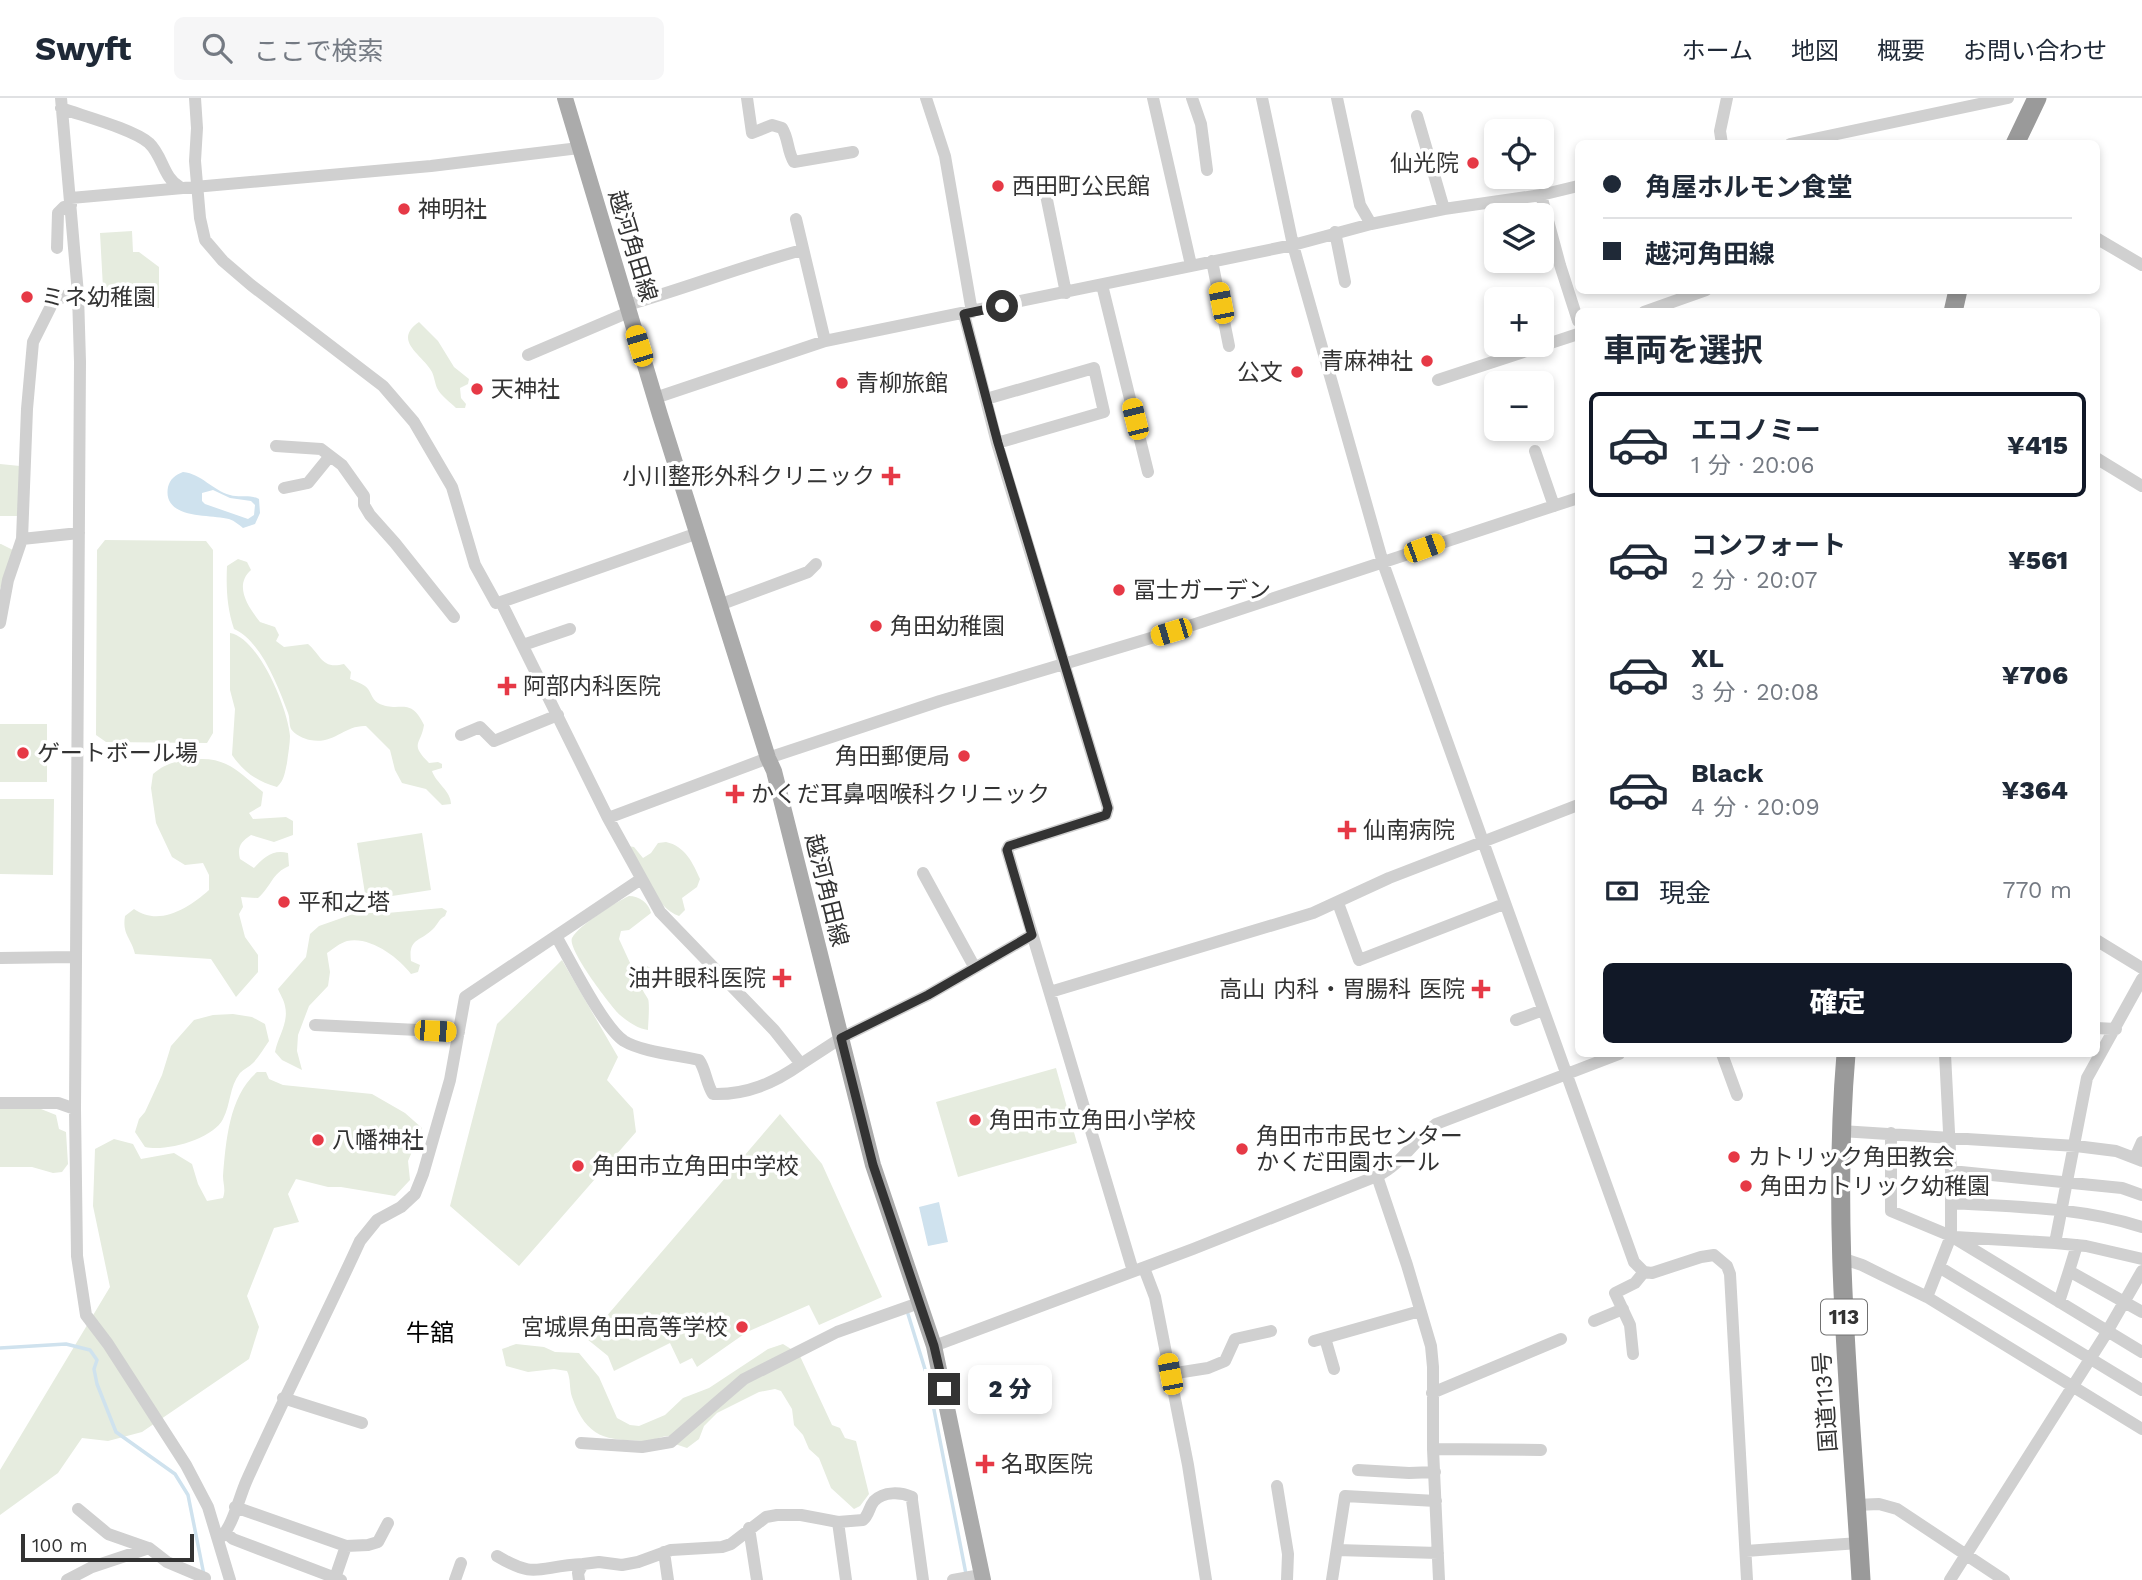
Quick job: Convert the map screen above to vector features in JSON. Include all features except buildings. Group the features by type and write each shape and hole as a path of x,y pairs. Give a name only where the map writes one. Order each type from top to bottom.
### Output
{"highway":[{"path":"2017,140 2037,98"},
{"name":"国道113号","path":"1846,1057 1841,1131 1841,1258 1861,1580"}],"main road":[{"name":"越河角田線","path":"565,98 719,605 774,771 873,1165 934,1346 982,1578"}],"street":[{"path":"195,98 195,161 205,240 212,250 283,311 383,386 414,422 452,487 475,565 496,603"},
{"path":"747,98 752,133 772,125 782,128 794,162 853,152"},
{"path":"926,98 945,156 968,313 986,399 1108,808 1106,815 1009,846 1007,850 1139,1270 1155,1297 1206,1580"},
{"path":"1153,98 1191,265"},
{"path":"1192,98 1201,124 1207,170"},
{"path":"1262,98 1293,245 1383,563 1634,1262 1644,1272 1652,1273 1701,1256 1714,1255 1727,1266 1730,1274 1747,1580"},
{"path":"1337,98 1360,205 1371,223"},
{"path":"1721,140 1720,131 1727,98"},
{"path":"1809,140 2008,98"},
{"path":"78,1509 108,1534 149,1548 167,1562 203,1579 230,1580 223,1536 186,1465 108,1344 86,1315 77,1256 75,957 78,294 61,103 140,136 157,152 173,184 180,187"},
{"path":"1417,116 1444,209"},
{"path":"57,248 58,213 71,202 180,187 431,166 579,148"},
{"path":"655,398 825,341 1293,245 1371,223 1575,187"},
{"path":"1541,194 1575,312"},
{"path":"1046,195 1066,293"},
{"path":"796,219 825,341"},
{"path":"1335,232 1345,282"},
{"path":"2100,240 2142,265"},
{"path":"528,355 628,308 756,263 802,250"},
{"path":"1212,261 1229,346"},
{"path":"1102,285 1148,472"},
{"path":"0,622 8,580 22,540 27,409 33,342 53,302 67,295 78,294"},
{"path":"1655,308 1695,294"},
{"path":"1438,380 1575,335"},
{"path":"986,399 1094,368 1104,412 998,443"},
{"path":"276,446 321,449 349,472 364,496 364,505 370,515 454,617"},
{"path":"1535,451 1553,506"},
{"path":"285,488 308,483 330,456"},
{"path":"2100,460 2142,486"},
{"path":"608,818 768,758 940,701 1171,632 1575,499"},
{"path":"22,540 79,533"},
{"path":"698,533 501,602 608,818 660,912 774,1030 801,1064"},
{"path":"719,605 808,572 816,564"},
{"path":"523,645 570,629"},
{"path":"461,735 480,727 494,741 558,715"},
{"path":"1050,992 1313,913 1389,878 1575,806"},
{"path":"923,873 975,968"},
{"path":"223,1536 283,1398 360,1241 377,1220 401,1207 415,1194 450,1080 465,997 641,879"},
{"path":"1338,903 1359,960 1504,904"},
{"path":"556,936 591,998 619,1037 634,1045 699,1060 713,1094 733,1093 778,1080 841,1038 928,995 1032,935"},
{"path":"2100,942 2142,968"},
{"path":"0,958 75,957"},
{"path":"2100,1056 2142,979"},
{"path":"1516,1020 1543,1010"},
{"path":"315,1026 459,1032"},
{"path":"2100,1028 2116,1029"},
{"path":"934,1346 1139,1270 1377,1176 1399,1162 1425,1132 1436,1124 1610,1057"},
{"path":"1724,1057 1737,1095"},
{"path":"1927,1297 1951,1236 1951,1171 1945,1057"},
{"path":"2055,1243 2076,1146 2087,1078 2099,1057"},
{"path":"0,1103 58,1103 75,1109"},
{"path":"1841,1131 2076,1146 2116,1151 2139,1159 2142,1142"},
{"path":"1891,1133 1891,1211 1951,1236 2142,1352"},
{"path":"1951,1171 2122,1188 2142,1195"},
{"path":"1377,1176 1408,1265 1431,1346 1439,1580"},
{"path":"1951,1203 2063,1210 2109,1217 2142,1227"},
{"path":"1951,1236 2077,1245 2142,1259"},
{"path":"2059,1302 2077,1245"},
{"path":"1841,1258 1862,1265 1927,1297 2142,1429"},
{"path":"1939,1267 2142,1390"},
{"path":"2069,1271 2142,1312"},
{"path":"1633,1354 1630,1325 1615,1293 1635,1283 1644,1272"},
{"path":"1950,1580 2142,1273"},
{"path":"581,1443 642,1447 671,1442 744,1379 837,1332 919,1303"},
{"path":"1594,1321 1623,1309"},
{"path":"1334,1369 1319,1339 1420,1311"},
{"path":"1170,1374 1220,1364 1229,1356 1235,1339 1271,1331"},
{"path":"1432,1393 1560,1339"},
{"path":"283,1398 362,1423"},
{"path":"1433,1449 1541,1450"},
{"path":"1358,1470 1435,1472"},
{"path":"1277,1486 1288,1554 1287,1580"},
{"path":"497,1556 519,1577 529,1580 558,1569 583,1564 599,1562 622,1565 664,1552 722,1548 766,1517 801,1515 838,1521 866,1519 875,1499 902,1492 912,1497 923,1580"},
{"path":"1332,1580 1345,1496 1436,1501"},
{"path":"1856,1505 1879,1504 1897,1509 2004,1580"},
{"path":"235,1507 346,1546 378,1542 388,1523"},
{"path":"838,1521 846,1580"},
{"path":"750,1528 757,1580"},
{"path":"223,1536 338,1579 346,1546"},
{"path":"1746,1551 1859,1543"},
{"path":"67,1580 92,1567 149,1548"},
{"path":"1337,1550 1438,1553"},
{"path":"664,1552 668,1580"},
{"path":"455,1580 461,1563"},
{"path":"579,1580 578,1573 583,1564"},
{"path":"954,1580 982,1578"}],"shaded area":[{"path":"132,231 133,252 139,252 159,267 159,308 122,304 103,288 100,233"},
{"path":"419,322 438,341 454,367 469,379 468,384 460,388 465,408 456,408 441,394 432,372 412,347 408,335"},
{"path":"0,464 20,466 20,516 0,516"},
{"path":"105,540 206,541 213,550 213,733 207,743 106,742 96,735 97,550"},
{"path":"0,544 13,550 0,589"},
{"path":"238,559 247,562 251,570 243,583 248,604 260,622 275,627 279,635 276,641 284,647 308,644 326,663 344,664 351,672 350,679 365,686 378,703 414,710 424,725 418,744 419,751 429,763 442,764 442,768 432,771 449,795 451,804 442,805 426,789 402,783 395,770 390,750 366,726 351,728 332,738 318,741 305,739 292,731 289,715 267,665 252,643 234,629 228,598 227,566"},
{"path":"230,633 251,647 261,661 284,709 290,742 285,773 277,787 251,775 232,755 235,709 230,690"},
{"name":"ゲートボール場","path":"0,724 47,724 47,782 0,782"},
{"path":"202,759 228,765 263,792 261,806 249,813 253,819 286,817 293,821 293,835 274,842 251,835 242,842 240,848 240,859 254,868 265,857 278,852 288,853 289,866 275,876 258,898 241,897 243,907 239,914 245,937 258,955 258,972 236,997 211,959 135,954 125,928 125,916 134,909 144,914 163,916 183,909 209,890 209,875 203,863 185,865 172,857 156,823 151,788 153,774 164,766"},
{"path":"0,799 54,799 53,875 0,874"},
{"path":"422,833 431,890 366,900 357,843"},
{"path":"666,842 683,851 700,879 697,887 682,898 685,910 679,916 671,912 656,896 642,876 628,846 634,847 643,858 651,853 658,843"},
{"path":"629,896 643,901 651,913 629,930 621,931 619,939 631,965 637,968 644,964 652,969 651,977 642,988 649,1001 648,1030 620,1015 590,977 572,944 572,938 582,927"},
{"path":"442,908 447,911 445,916 411,948 411,961 420,965 418,972 411,974 383,949 356,940 347,941 327,953 330,972 328,986 309,1006 298,1035 297,1051 302,1070 282,1060 275,1052 286,1012 278,989 306,957 310,934 319,926 356,913"},
{"path":"562,960 618,1057 607,1080 633,1109 636,1132 519,1266 450,1206 497,1024"},
{"path":"233,1014 252,1017 265,1024 269,1041 255,1061 236,1078 223,1119 210,1133 188,1142 165,1148 145,1147 135,1132 162,1075 171,1046 194,1020"},
{"path":"1056,1068 1077,1143 958,1177 936,1102"},
{"path":"257,1072 266,1072 269,1079 283,1085 372,1094 405,1113 422,1128 408,1161 410,1180 395,1196 328,1187 296,1179 288,1194 299,1222 274,1228 247,1296 259,1327 249,1359 142,1432 108,1441 82,1438 58,1473 0,1515 0,1470 110,1287 93,1206 95,1149 114,1139 133,1144 141,1159 174,1153 192,1164 207,1201 223,1198 224,1162 231,1120 240,1093"},
{"path":"0,1109 41,1109 56,1115 59,1129 66,1132 68,1164 62,1172 53,1173 32,1167 0,1167"},
{"path":"780,1114 822,1164 882,1297 819,1325 809,1305 747,1332 697,1367 692,1358 680,1364 670,1343 614,1371 608,1356 587,1339"},
{"path":"516,1344 544,1347 555,1352 579,1353 599,1377 617,1418 630,1425 639,1426 665,1415 683,1398 709,1388 768,1349 783,1344 799,1354 832,1425 840,1428 845,1438 856,1441 869,1494 860,1506 854,1509 831,1488 819,1458 809,1449 803,1435 794,1425 792,1409 781,1391 775,1389 759,1392 717,1413 704,1426 699,1439 687,1448 675,1444 671,1436 645,1441 619,1440 600,1434 584,1421 572,1397 567,1371 554,1369 528,1372 506,1366 502,1349"}],"water":[{"path":"183,472 190,473 230,495 259,499 260,513 255,524 243,528 229,519 189,514 172,505 168,498 168,487 175,476","holes":["213,490 230,498 251,501 255,505 254,515 248,519 205,504 202,501 202,493"]},
{"path":"939,1202 948,1242 928,1246 919,1207"}],"waterway":[{"path":"908,1314 928,1379 966,1574"},
{"path":"0,1348 66,1344 90,1350 97,1360 94,1369 97,1384 116,1432 175,1474 188,1495 204,1575"}],"place":[{"name":"仙光院","path":"1473,163"},
{"name":"西田町公民館","path":"998,186"},
{"name":"神明社","path":"404,209"},
{"name":"ミネ幼稚園","path":"27,297"},
{"name":"青麻神社","path":"1427,361"},
{"name":"公文","path":"1297,372"},
{"name":"青柳旅館","path":"842,383"},
{"name":"天神社","path":"477,389"},
{"name":"小川整形外科クリニック","path":"891,476"},
{"name":"冨士ガーデン","path":"1119,590"},
{"name":"角田幼稚園","path":"876,626"},
{"name":"阿部内科医院","path":"507,686"},
{"name":"ゲートボール場","path":"23,753"},
{"name":"角田郵便局","path":"964,756"},
{"name":"かくだ耳鼻咽喉科クリニック","path":"735,794"},
{"name":"仙南病院","path":"1347,830"},
{"name":"平和之塔","path":"284,902"},
{"name":"油井眼科医院","path":"782,978"},
{"name":"高山 内科・胃腸科 医院","path":"1481,989"},
{"name":"角田市立角田小学校","path":"975,1120"},
{"name":"八幡神社","path":"318,1140"},
{"name":"角田市市民センター かくだ田園ホール","path":"1242,1149"},
{"name":"カトリック角田教会","path":"1734,1157"},
{"name":"角田市立角田中学校","path":"578,1166"},
{"name":"角田カトリック幼稚園","path":"1746,1186"},
{"name":"宮城県角田高等学校","path":"742,1327"},
{"name":"名取医院","path":"985,1464"}],"district":[{"name":"牛舘","path":"430,1333"}],"route":[{"path":"944,1389 934,1346 873,1165 841,1038 928,995 1032,935 1007,850 1009,846 1106,815 1108,808 998,443 964,314 1002,306"}]}
